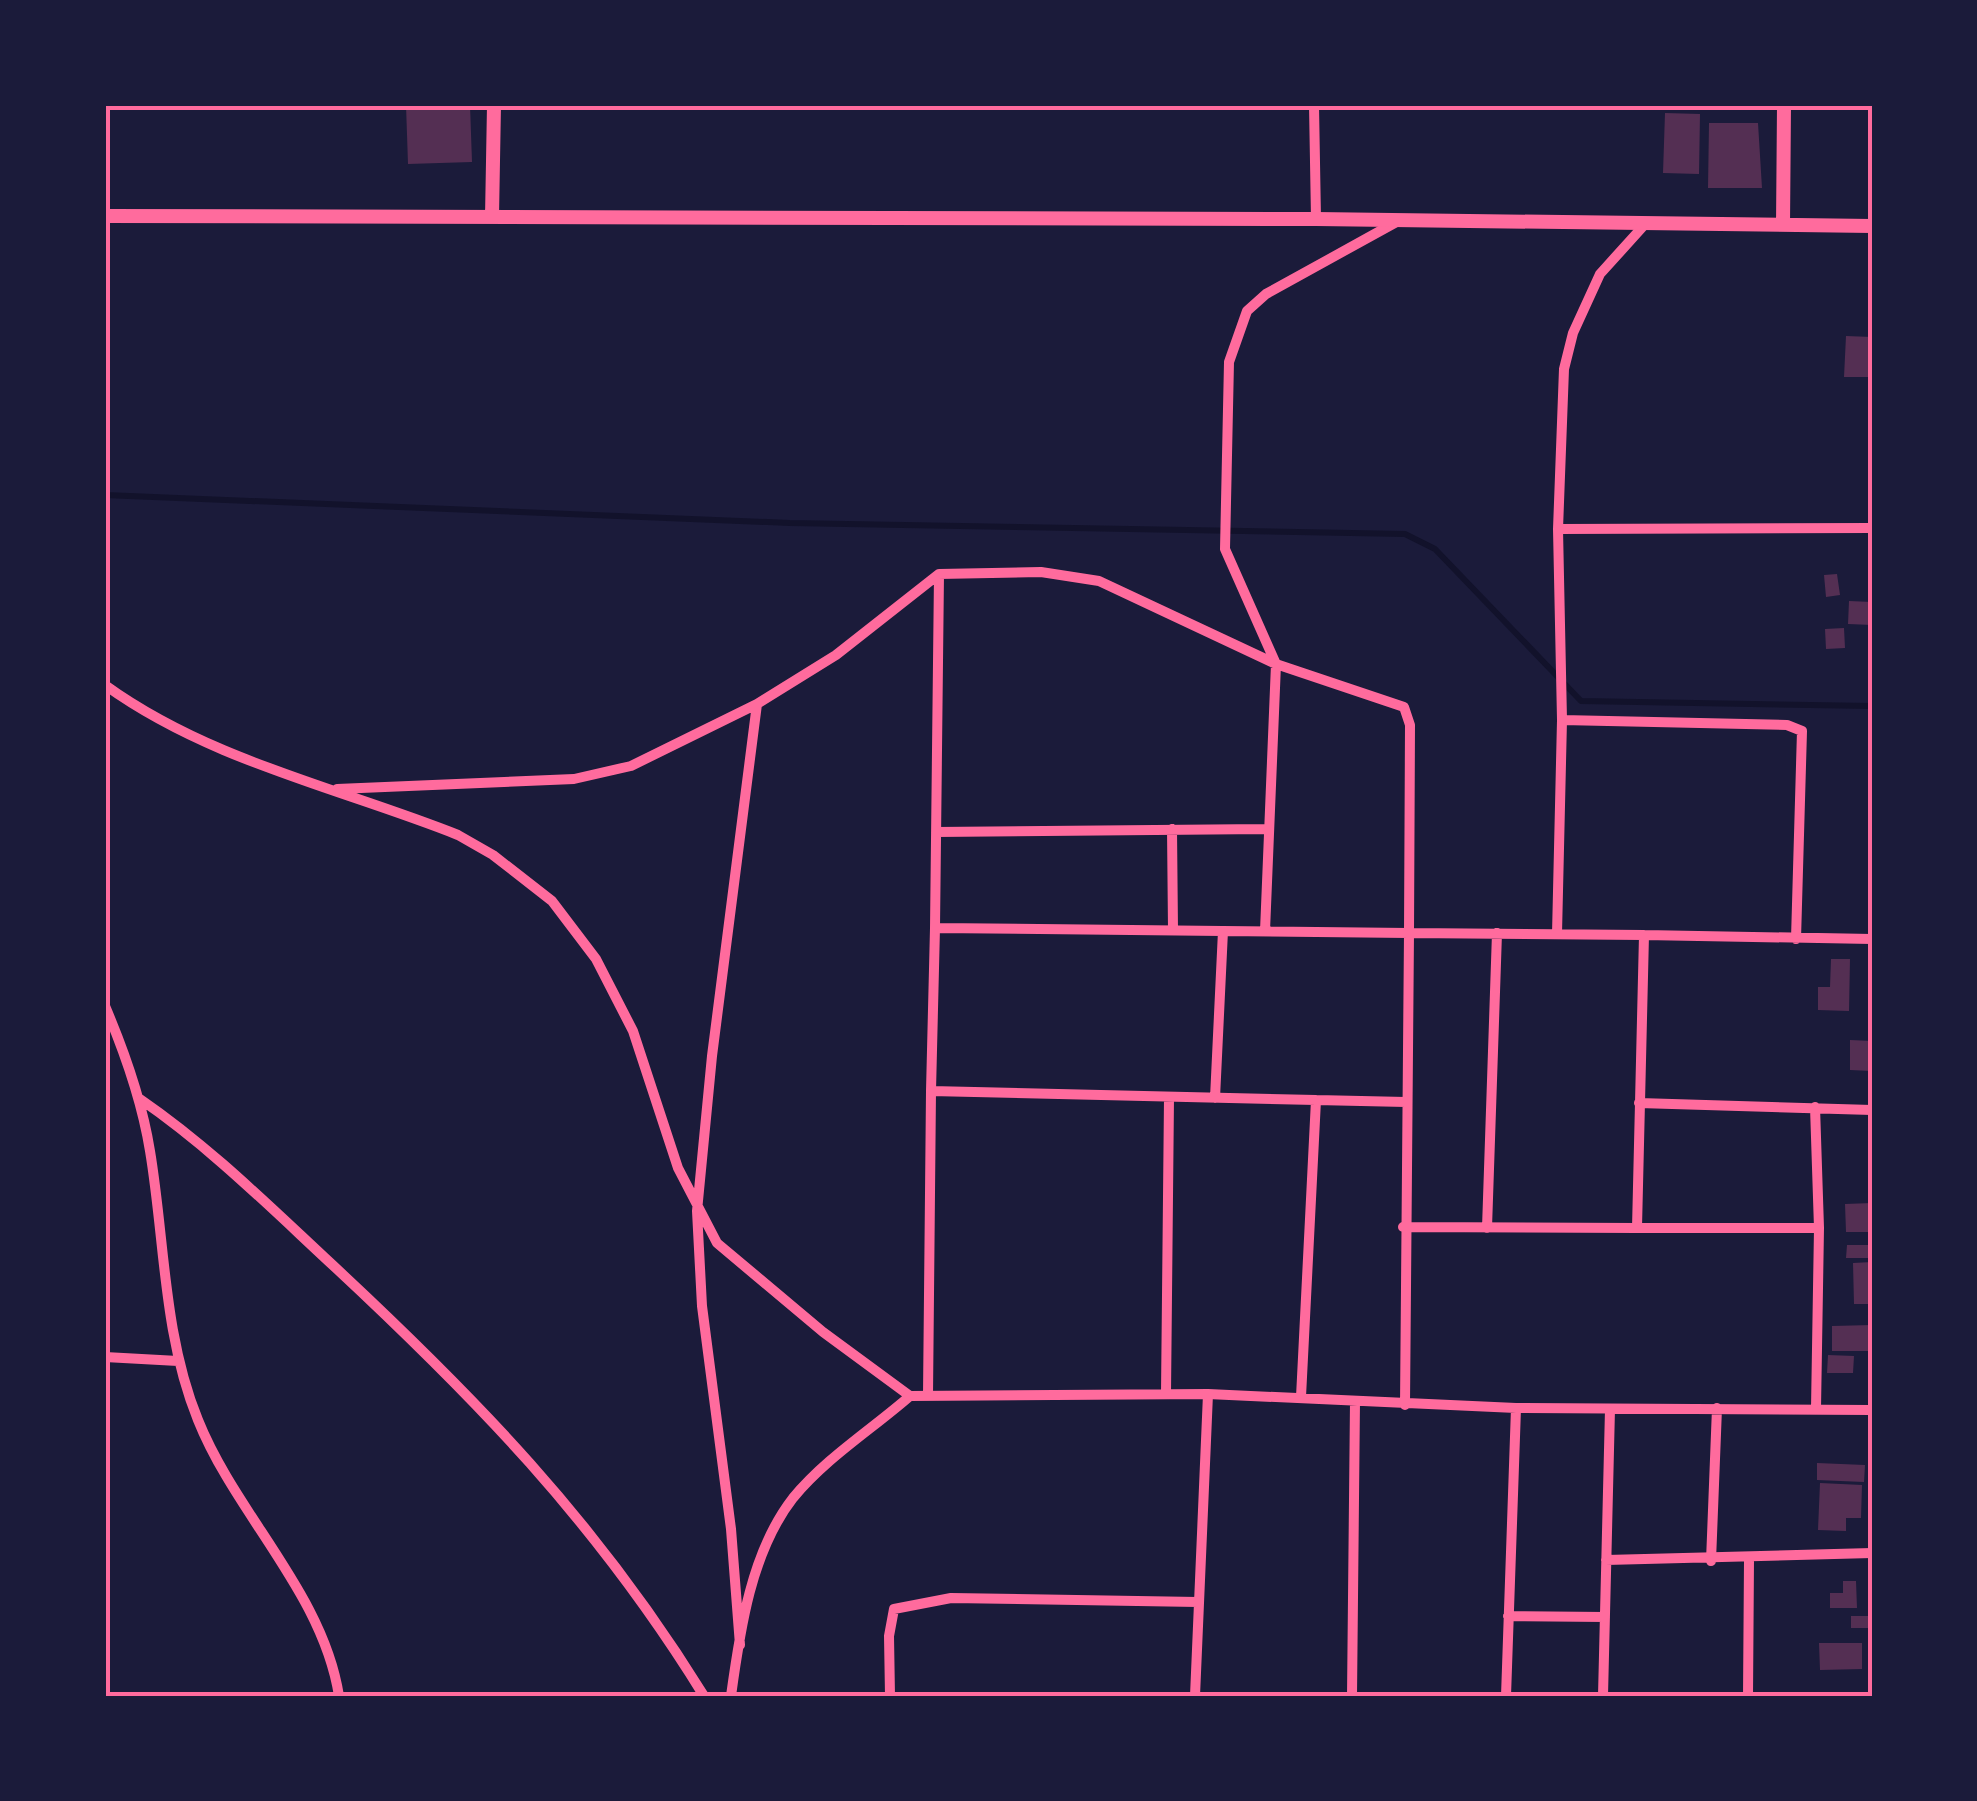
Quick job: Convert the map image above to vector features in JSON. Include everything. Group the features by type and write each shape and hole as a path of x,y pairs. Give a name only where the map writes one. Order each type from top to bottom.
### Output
{"street":[{"path":"492,218 494,105"},
{"path":"1314,105 1316,219"},
{"path":"1782,225 1784,105"},
{"path":"105,216 1316,219 1872,226"},
{"path":"1265,931 1266,829 1276,664 1229,562 1224,537 1225,393 1236,332 1247,311 1266,294 1401,220"},
{"path":"1558,934 1562,720 1560,411 1572,333 1600,274 1647,222"},
{"path":"1558,530 1872,528"},
{"path":"326,790 574,779 631,766 757,704 836,654 939,574 1041,572 1099,581 1276,664 1396,704 1408,714 1405,1405"},
{"path":"928,1396 939,574"},
{"path":"105,686 166,725 326,790 458,836 508,865 552,901 618,996 697,1211 718,1243 910,1396 1208,1394 1516,1408 1872,1410"},
{"path":"740,1645 731,1529 702,1306 697,1211 712,1056 757,704"},
{"path":"1562,720 1788,725 1802,731 1796,939"},
{"path":"1172,829 1173,930"},
{"path":"936,832 1266,829"},
{"path":"935,928 1872,939"},
{"path":"1214,1098 1224,931"},
{"path":"1487,1228 1496,934"},
{"path":"1637,1228 1644,935"},
{"path":"105,1006 140,1100 178,1360 198,1421 230,1483 311,1615 334,1666 338,1696"},
{"path":"931,1091 1406,1102"},
{"path":"1166,1394 1169,1098"},
{"path":"140,1100 232,1172 446,1370 575,1510 654,1614 704,1696"},
{"path":"1300,1397 1316,1100"},
{"path":"1639,1103 1872,1110"},
{"path":"1814,1106 1820,1228 1816,1409"},
{"path":"1403,1227 1820,1228"},
{"path":"105,1358 178,1360"},
{"path":"1195,1696 1208,1394"},
{"path":"731,1696 754,1577 768,1538 792,1499 828,1462 910,1396"},
{"path":"1352,1696 1355,1401"},
{"path":"1506,1696 1516,1408"},
{"path":"1603,1696 1610,1408"},
{"path":"1711,1561 1717,1408"},
{"path":"1606,1560 1711,1561 1872,1554"},
{"path":"1748,1696 1749,1560"},
{"path":"890,1696 890,1621 894,1608 905,1604 952,1598 1198,1602"},
{"path":"1508,1616 1604,1617"}],"building":[{"path":"406,105 470,105 472,162 408,164"},
{"path":"1665,113 1700,114 1699,174 1663,173"},
{"path":"1709,123 1758,123 1762,188 1708,188"},
{"path":"1846,336 1872,337 1872,377 1844,377"},
{"path":"1837,574 1840,595 1826,597 1824,575"},
{"path":"1849,601 1872,602 1872,625 1848,624"},
{"path":"1844,628 1845,648 1826,649 1825,629"},
{"path":"1831,959 1850,959 1849,1011 1818,1010 1818,987 1830,987"},
{"path":"1850,1040 1872,1041 1872,1071 1850,1070"},
{"path":"1872,1203 1872,1232 1846,1232 1845,1204"},
{"path":"1847,1245 1872,1245 1872,1258 1846,1258"},
{"path":"1872,1262 1872,1304 1854,1304 1853,1263"},
{"path":"1872,1325 1872,1351 1832,1351 1832,1326"},
{"path":"1828,1355 1854,1356 1853,1373 1827,1373"},
{"path":"1817,1463 1865,1465 1864,1482 1817,1480"},
{"path":"1820,1483 1862,1485 1861,1518 1846,1518 1846,1531 1818,1530"},
{"path":"1843,1581 1856,1581 1857,1608 1830,1608 1830,1593 1843,1593"},
{"path":"1851,1616 1872,1616 1872,1628 1851,1628"},
{"path":"1819,1643 1862,1643 1862,1669 1820,1670"}],"waterway":[{"path":"105,495 790,523 1405,534 1435,549 1581,701 1872,706"}]}
